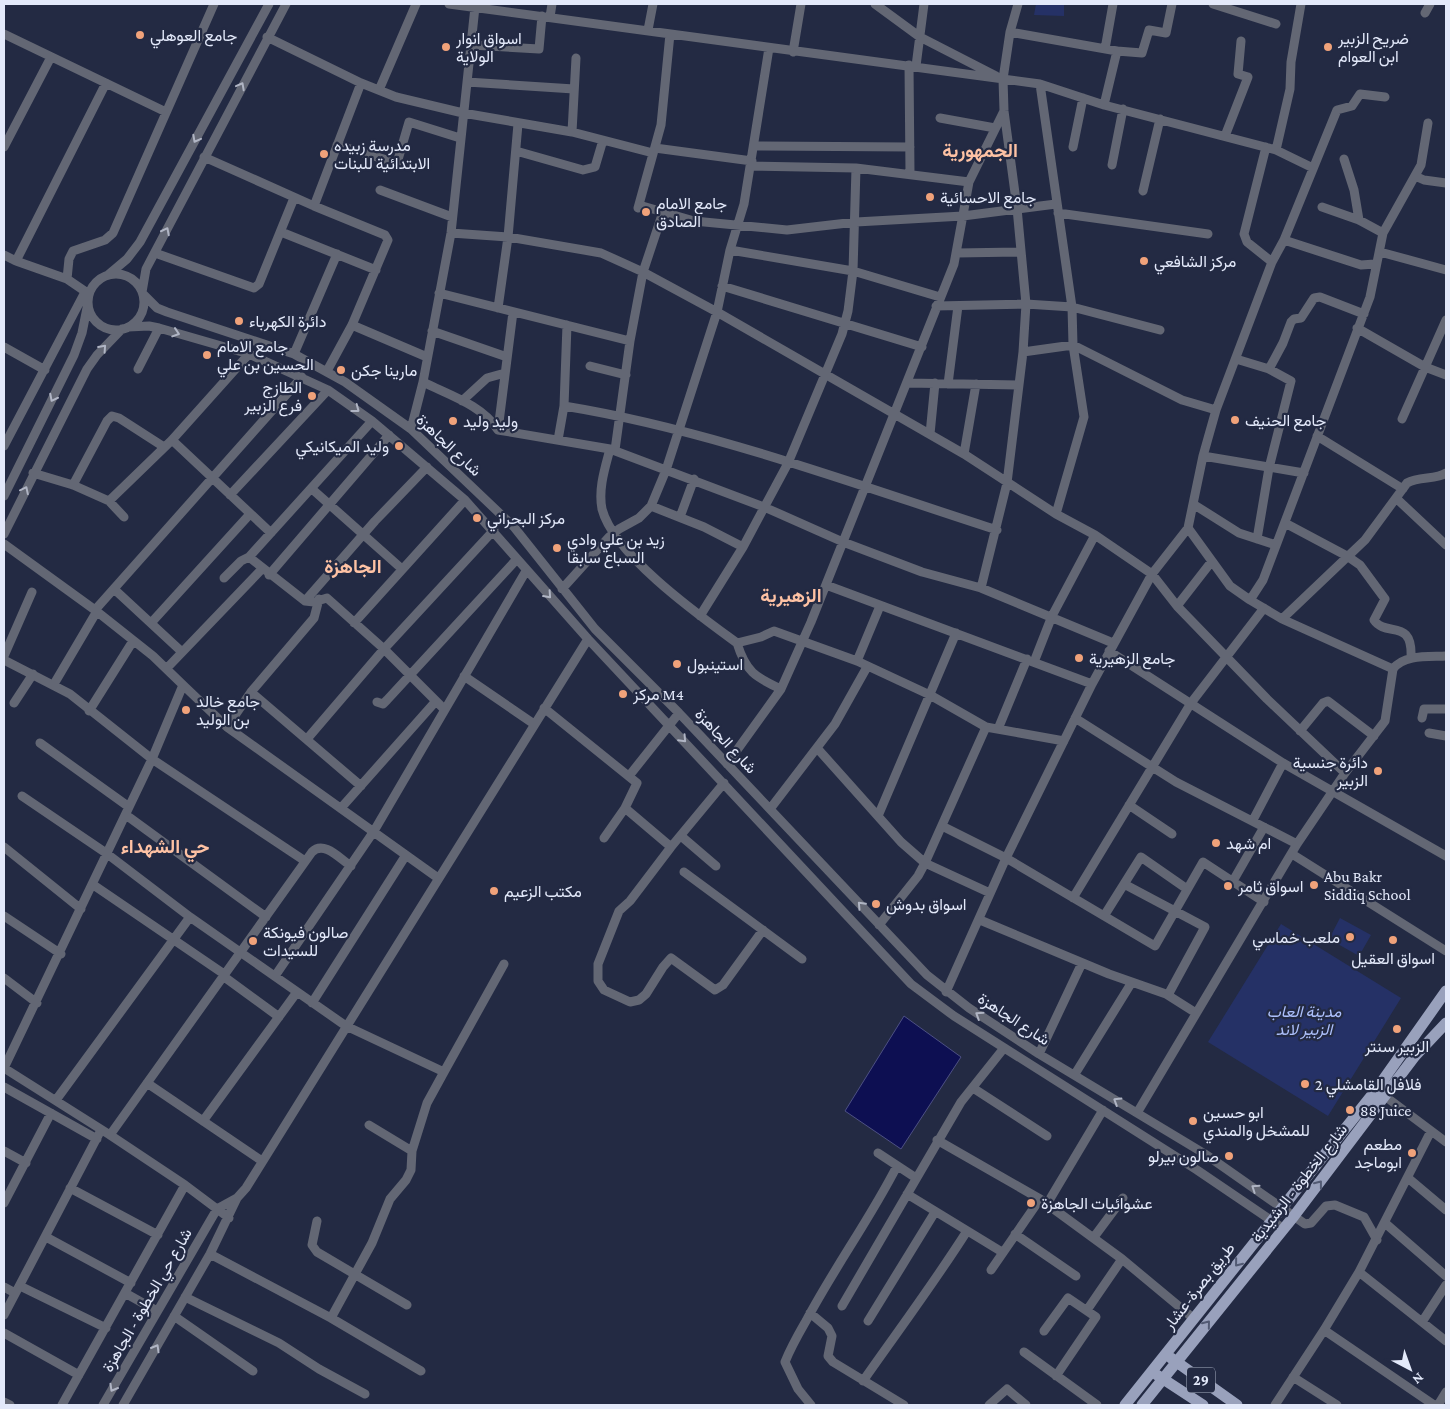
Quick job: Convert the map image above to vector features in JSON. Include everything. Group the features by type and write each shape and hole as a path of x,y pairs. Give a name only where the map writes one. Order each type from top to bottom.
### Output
{"main road":[{"name":"طريق بصرة-عشار","path":"1125,1405 1284,1207 1387,1074 1446,991"},
{"name":"شارع الخطوة - الرشيدية","path":"1176,1362 1284,1229 1386,1097 1415,1056 1446,1023"},
{"path":"1387,1074 1398,1081"},
{"name":"29","path":"1166,1354 1237,1405"},
{"name":"29","path":"1142,1405 1176,1362"},
{"name":"29","path":"1152,1372 1203,1405"}],"street":[{"path":"66,279 69,259 73,251 105,240 113,233 214,4"},
{"path":"4,446 87,296 100,279 127,260 140,242 269,4"},
{"path":"4,534 33,473 87,370 97,355 125,328 136,321 142,313 146,270 286,4"},
{"path":"379,90 416,4"},
{"path":"449,4 1040,84 1104,105 1276,150 1313,168"},
{"path":"471,45 539,49 546,16 552,4"},
{"path":"648,30 653,4"},
{"path":"793,52 800,4"},
{"path":"874,4 920,37 1003,80"},
{"path":"910,173 913,66 920,37 924,4"},
{"path":"982,588 1007,483 1023,352 1026,304 1017,208 1004,111 1003,80 1010,32 1018,4"},
{"path":"1105,48 1113,4"},
{"path":"1010,32 1118,51 1142,53 1148,30 1166,33 1172,4"},
{"path":"1213,4 1276,24"},
{"path":"1276,150 1290,89 1291,62 1301,4"},
{"path":"1425,13 1430,4"},
{"path":"411,429 423,382 451,233 475,7"},
{"path":"4,34 166,112"},
{"path":"670,34 661,125 639,207 694,221 787,230 856,222 963,216 1017,208 1057,208 1208,234"},
{"path":"267,37 361,83 396,97 463,113 572,132 654,151 752,164 856,168 910,173 969,182"},
{"path":"1225,136 1248,76 1238,74 1241,41"},
{"path":"562,589 592,554 614,534 640,518 651,506 666,470 717,312 730,250 739,226 752,164 769,48"},
{"path":"1104,105 1118,51"},
{"path":"4,147 51,56"},
{"path":"572,132 576,58"},
{"path":"467,82 574,89"},
{"path":"16,261 106,83"},
{"path":"314,206 361,83"},
{"path":"1040,84 1072,307 1073,345 1084,417 1056,514"},
{"path":"946,992 980,920 1006,858 1111,647 1152,574 1188,528 1203,456 1216,410 1272,262 1284,240 1339,108 1352,106 1360,94 1385,97"},
{"path":"1073,147 1083,98"},
{"path":"1112,165 1123,109"},
{"path":"727,764 781,689 826,585 908,383 957,253 969,182 1004,111"},
{"path":"940,118 995,128"},
{"path":"1143,191 1160,119"},
{"path":"337,145 397,163 409,122 460,138"},
{"path":"1250,600 1263,580 1357,328 1364,314 1370,297 1384,233 1421,165 1428,123"},
{"path":"498,308 508,237 518,124"},
{"path":"516,151 583,170 595,167 603,140"},
{"path":"755,146 910,147"},
{"path":"1266,147 1244,234 1247,242 1272,262"},
{"path":"204,157 294,198 385,235 388,240 352,325 328,371"},
{"path":"1344,159 1354,190 1359,220"},
{"path":"700,616 743,547 788,463 845,322 853,271 856,222 856,168"},
{"path":"1415,176 1424,180 1446,183"},
{"path":"380,190 452,217"},
{"path":"155,253 254,288 259,284 282,232 294,198"},
{"path":"1322,207 1359,220 1384,233"},
{"path":"663,212 643,272 630,341 621,415 613,450 602,481 602,509 614,534 645,568 686,606 737,643 743,662 750,671 758,678 781,689"},
{"path":"282,232 376,270"},
{"path":"451,233 508,237 601,253 643,272 717,312 824,376 964,454 1056,514 1095,535 1152,574 1177,606 1300,731 1345,773"},
{"path":"1284,240 1361,265 1376,264"},
{"path":"730,250 853,271 938,302 958,306 1026,304 1072,307 1160,330"},
{"path":"957,253 1021,252"},
{"path":"1380,252 1446,270"},
{"path":"4,254 16,261 66,279 87,296 95,321 112,330 125,328"},
{"path":"294,354 337,254"},
{"path":"108,275 118,274 128,277 137,283 143,293"},
{"path":"722,286 922,347"},
{"name":"شارع الجاهزة","path":"143,293 157,308 294,354 328,371 411,429 514,527 595,629 679,713 879,925 946,992 1039,1054 1205,1154 1284,1207 1294,1216"},
{"path":"439,293 630,341"},
{"path":"4,496 74,355 82,333 87,296"},
{"path":"1269,369 1292,322 1294,319 1301,318 1314,298 1320,297 1364,314"},
{"path":"948,384 958,306"},
{"path":"498,430 513,312"},
{"path":"1402,419 1446,320"},
{"path":"198,340 198,332 203,324"},
{"path":"352,325 427,357"},
{"path":"558,440 564,406 567,325"},
{"name":"شارع الجاهزة","path":"125,328 149,326 159,328 249,354 328,390 372,421 454,490 494,530 526,572 911,984 930,999 1004,1048 1196,1170 1284,1229"},
{"path":"138,369 159,328"},
{"path":"1357,328 1425,367 1446,375"},
{"path":"432,331 507,357"},
{"path":"1023,352 1073,345 1159,386 1182,400 1216,410"},
{"path":"4,347 45,370"},
{"path":"109,500 172,440 249,354"},
{"path":"1236,358 1269,369 1291,381 1269,468 1257,540"},
{"path":"590,366 626,374"},
{"path":"462,401 487,378 505,373"},
{"path":"54,684 96,611 302,377"},
{"path":"338,396 346,382"},
{"path":"423,382 480,410 493,421 498,430"},
{"path":"908,383 1018,385"},
{"path":"930,434 935,383"},
{"path":"964,454 976,384"},
{"path":"230,495 328,390"},
{"path":"564,406 621,415 680,430 996,530"},
{"path":"73,485 107,421 112,416 119,418 164,448"},
{"path":"224,578 241,560 249,557 372,421"},
{"path":"498,430 613,450 764,506 843,542 922,572 982,588 1052,616 1111,647 1191,704 1283,763 1446,856"},
{"path":"167,668 266,572 330,505 389,435"},
{"path":"1317,436 1403,489"},
{"path":"172,440 271,533"},
{"path":"1203,456 1304,474"},
{"path":"305,602 364,534 427,467"},
{"path":"33,473 73,485 109,500 124,517"},
{"path":"1282,619 1346,556 1365,540 1403,489 1412,480 1442,476 1446,473"},
{"path":"454,490 463,479"},
{"path":"680,517 694,479"},
{"path":"312,489 402,569"},
{"path":"1397,499 1446,545"},
{"path":"354,623 465,500"},
{"path":"1193,504 1239,533 1276,545"},
{"path":"651,506 680,517 743,547"},
{"path":"151,623 250,514"},
{"path":"1285,524 1360,565 1385,599 1374,620 1376,624 1402,632 1411,644 1411,658"},
{"path":"1188,528 1230,586 1250,600 1282,619 1393,669"},
{"path":"307,739 384,650 494,530"},
{"path":"998,729 1052,616 1095,535"},
{"path":"4,544 96,611 167,668 227,727 438,878"},
{"path":"249,557 305,602 314,602 327,598 410,674 444,709"},
{"path":"377,702 382,704 387,700 517,559"},
{"path":"1177,606 1212,561"},
{"path":"275,976 374,831 526,572"},
{"path":"826,585 1092,684"},
{"path":"114,589 182,652"},
{"path":"4,656 32,592"},
{"path":"227,727 251,692 314,618 319,600"},
{"path":"857,661 880,606"},
{"path":"1072,898 1191,704 1264,608"},
{"path":"737,643 761,637 774,631 857,661 930,695 986,728 1064,741"},
{"path":"878,816 956,633"},
{"path":"217,1209 237,1198 262,1161 588,639"},
{"path":"89,711 133,641"},
{"path":"1137,1113 1297,844 1345,773 1385,721 1388,713 1393,669 1396,665 1411,658 1446,656"},
{"path":"4,660 54,684 70,694 89,711 152,759 305,861"},
{"path":"770,809 835,724 867,667"},
{"path":"14,703 33,674"},
{"path":"464,676 534,724"},
{"path":"183,685 152,759 106,853 37,1003 4,1068 110,1135 185,1185 229,1218"},
{"path":"251,692 361,786"},
{"path":"341,808 436,701"},
{"path":"1300,731 1322,702 1328,702 1374,736"},
{"path":"544,708 637,783 625,808 604,838"},
{"path":"1422,718 1424,708 1446,709"},
{"path":"629,776 679,713"},
{"path":"1075,718 1152,768 1297,844"},
{"path":"879,925 918,876 986,728"},
{"path":"1429,732 1446,736"},
{"path":"40,743 266,917"},
{"path":"817,748 902,842 925,863 990,893"},
{"path":"1253,820 1283,763"},
{"path":"724,783 671,847 630,901 619,911 598,964 598,981 604,990 630,1002 639,1000 646,994 671,958 715,990 723,985 763,930"},
{"path":"22,796 106,853 190,916 346,1026 444,1072"},
{"path":"1129,805 1172,834"},
{"path":"625,808 671,847"},
{"path":"942,826 1006,858 1155,946 1203,862 1264,902"},
{"path":"1233,881 1264,827"},
{"path":"681,836 716,866"},
{"path":"4,847 81,908"},
{"path":"110,1135 314,849 321,847 351,866"},
{"path":"1292,854 1446,951"},
{"path":"312,1003 406,855"},
{"path":"1104,916 1141,857 1187,889"},
{"path":"684,872 802,959"},
{"path":"92,884 223,975 279,1017"},
{"path":"1124,884 1205,928 1168,995"},
{"path":"4,916 60,954"},
{"path":"56,1100 190,916"},
{"path":"980,920 1082,963 1168,995 1196,1013"},
{"path":"1039,1054 1082,963"},
{"path":"331,1318 372,1243 390,1199 406,1180 410,1170 412,1151 427,1104 504,964"},
{"path":"4,978 37,1003"},
{"path":"1075,1074 1132,982"},
{"path":"203,1122 297,992"},
{"path":"842,1306 937,1140 961,1102 1004,1048"},
{"path":"147,1083 262,1161"},
{"path":"4,1087 97,1139"},
{"path":"973,1088 1047,1136"},
{"path":"1386,1097 1446,1142"},
{"path":"991,1270 1015,1234 1044,1201 1103,1110"},
{"path":"4,1203 51,1113"},
{"path":"369,1125 412,1151"},
{"path":"4,1315 101,1130"},
{"path":"1275,1405 1359,1272 1431,1131"},
{"path":"937,1140 1044,1201 1094,1237 1193,1318"},
{"path":"4,1151 26,1163"},
{"path":"878,1153 916,1178"},
{"path":"1196,1170 1205,1154"},
{"path":"811,1405 798,1389 785,1362 792,1343 822,1289 884,1193 897,1166"},
{"path":"1408,1178 1446,1210"},
{"path":"62,1405 185,1185"},
{"path":"70,1188 158,1235"},
{"path":"907,1194 1002,1252"},
{"name":"شارع حي الخطوة - الجاهزة","path":"123,1405 210,1254 237,1198"},
{"path":"1094,1237 1123,1198"},
{"path":"1294,1216 1308,1224 1326,1206 1336,1205 1364,1217 1377,1240"},
{"name":"شارع حي الخطوة - الجاهزة","path":"103,1405 217,1209"},
{"path":"868,1321 935,1212"},
{"path":"317,1221 312,1245 314,1249 407,1305"},
{"path":"1385,1224 1446,1276"},
{"path":"863,1381 902,1325 934,1284 967,1231"},
{"path":"1015,1234 1076,1276"},
{"path":"46,1237 131,1283"},
{"path":"210,1254 331,1318 421,1371"},
{"path":"1087,1310 1122,1259"},
{"path":"1359,1272 1446,1342"},
{"path":"1422,1322 1446,1285"},
{"path":"4,1286 18,1290 106,1328"},
{"path":"125,1294 157,1311"},
{"path":"185,1297 279,1343 318,1369 365,1394"},
{"path":"1044,1331 1068,1298 1095,1316 1095,1320 1056,1376"},
{"path":"810,1313 828,1328 832,1336 828,1356 832,1362 904,1405"},
{"path":"174,1316 253,1371"},
{"path":"1324,1330 1436,1405 1446,1392"},
{"path":"4,1332 79,1375"},
{"path":"1024,1352 1097,1405"},
{"path":"1293,1377 1338,1405"},
{"path":"988,1405 1007,1388 1026,1405"},
{"path":"4,1402 10,1405"}],"green space":[{"path":"1036,4 1064,4 1064,16 1034,15"},
{"name":"ملعب خماسي","path":"1340,918 1371,935 1359,956 1329,939"},
{"name":"مدينة العاب الزبير لاند","path":"1281,924 1401,998 1328,1116 1208,1042"}],"shaded area":[{"path":"904,1016 961,1057 901,1149 845,1111"}],"place":[{"name":"جامع العوهلي","path":"140,35"},
{"name":"اسواق انوار الولاية","path":"446,47"},
{"name":"ضريح الزبير ابن العوام","path":"1328,47"},
{"name":"مدرسة زبيده الابتدائية للبنات","path":"324,154"},
{"name":"جامع الاحسائية","path":"930,197"},
{"name":"جامع الامام الصادق","path":"646,212"},
{"name":"مركز الشافعي","path":"1144,261"},
{"name":"دائرة الكهرباء","path":"239,321"},
{"name":"جامع الامام الحسين بن علي","path":"207,355"},
{"name":"مارينا جكن","path":"341,370"},
{"name":"الطازج فرع الزبير","path":"312,396"},
{"name":"جامع الحنيف","path":"1235,420"},
{"name":"وليد وليد","path":"453,421"},
{"name":"وليد الميكانيكي","path":"399,446"},
{"name":"مركز البحراني","path":"477,518"},
{"name":"زيد بن علي وادي السباع سابقا","path":"557,548"},
{"name":"جامع الزهيرية","path":"1079,658"},
{"name":"استينبول","path":"677,664"},
{"name":"مركز M4","path":"623,694"},
{"name":"جامع خالد بن الوليد","path":"186,710"},
{"name":"دائرة جنسية الزبير","path":"1378,771"},
{"name":"ام شهد","path":"1216,843"},
{"name":"Abu Bakr Siddiq School","path":"1314,885"},
{"name":"اسواق ثامر","path":"1228,886"},
{"name":"مكتب الزعيم","path":"494,891"},
{"name":"اسواق بدوش","path":"876,904"},
{"name":"ملعب خماسي","path":"1350,937"},
{"name":"اسواق العقيل","path":"1393,940"},
{"name":"صالون فيونكة للسيدات","path":"253,941"},
{"name":"الزبير سنتر","path":"1397,1029"},
{"name":"فلافل القامشلي 2","path":"1305,1084"},
{"name":"88 Juice","path":"1350,1110"},
{"name":"ابو حسين للمشخل والمندي","path":"1193,1121"},
{"name":"مطعم ابوماجد","path":"1412,1153"},
{"name":"صالون بيرلو","path":"1229,1156"},
{"name":"عشوائيات الجاهزة","path":"1031,1203"}],"district":[{"name":"الجمهورية","path":"980,150"},
{"name":"الجاهزة","path":"353,566"},
{"name":"الزهيرية","path":"791,595"},
{"name":"حي الشهداء","path":"165,846"}]}
